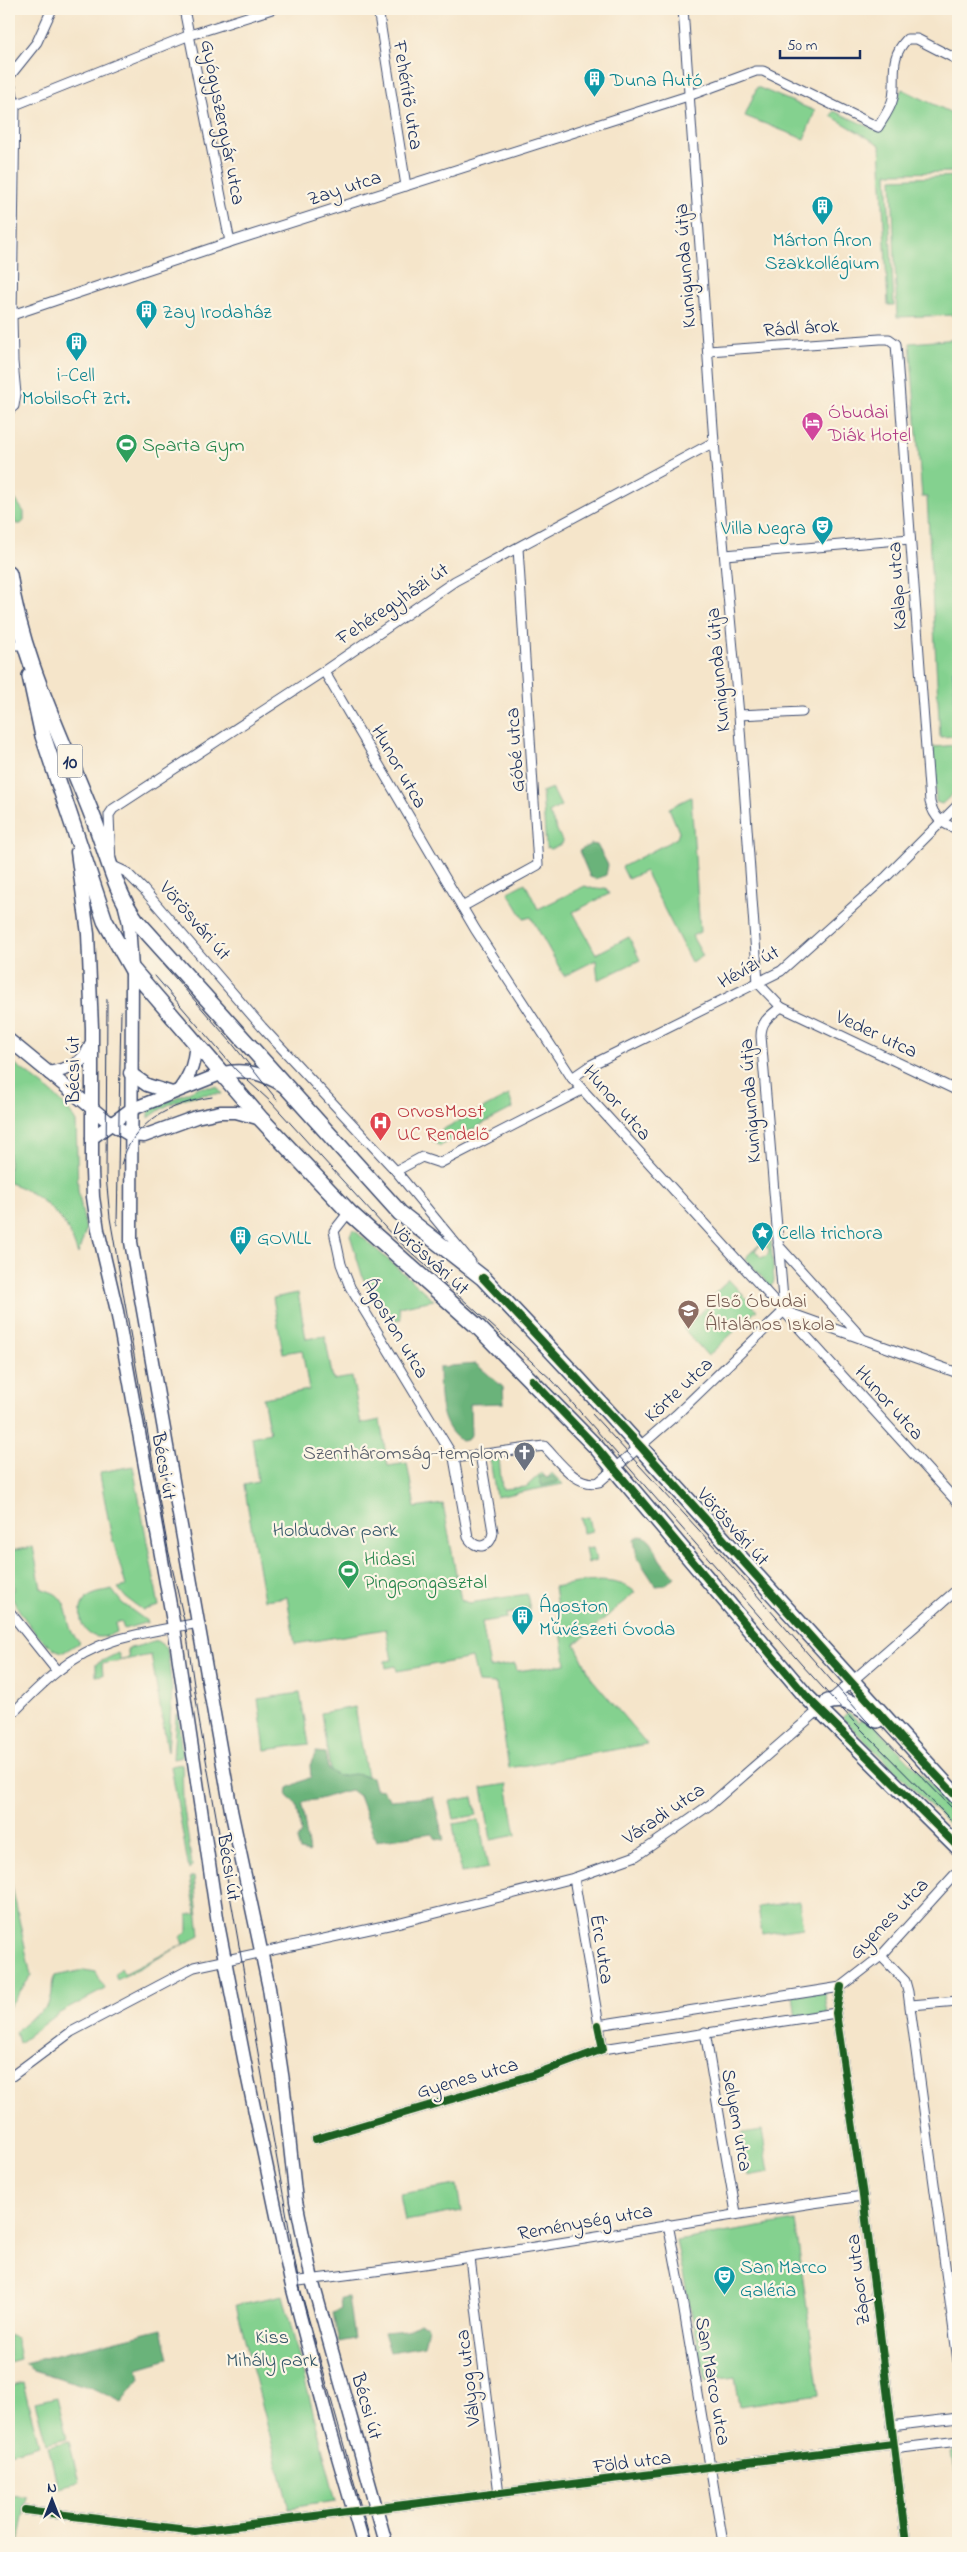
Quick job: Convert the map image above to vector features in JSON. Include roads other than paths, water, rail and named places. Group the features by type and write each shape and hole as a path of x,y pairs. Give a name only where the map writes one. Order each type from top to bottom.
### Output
{"main road":[{"name":"Bécsi út","path":"9,574 13,600 27,651 125,904 132,970 130,1073 131,1242 231,1810 262,1952 283,2081 296,2200 312,2280 386,2543"},
{"name":"Bécsi út","path":"27,651 31,687 38,717 70,818 86,904 92,1043 93,1197 98,1230 117,1311 174,1627 211,1878 291,2282 363,2543"},
{"name":"10","path":"70,818 105,921 132,970"},
{"name":"Vörösvári út","path":"125,904 284,1086 400,1213 483,1278 641,1447 902,1739 958,1798"},
{"name":"Vörösvári út","path":"132,970 261,1119 349,1212 532,1380 615,1469 722,1598 958,1847"},
{"path":"9,1040 110,1123 130,1135 144,1136 196,1117 220,1112 236,1112 261,1119"},
{"path":"49,1073 74,1066 83,1060 92,1043"},
{"path":"176,1091 190,1075 194,1064 196,1043"},
{"name":"Vörösvári út","path":"223,1073 236,1070 253,1072 284,1086"},
{"path":"130,1073 147,1085 176,1091"},
{"path":"92,1138 130,1110 223,1073"},
{"path":"91,1106 119,1111 130,1110"},
{"path":"824,1706 840,1700 858,1706 902,1739"}],"street":[{"path":"9,410 14,406 16,394 12,362 15,105 9,77 37,42 52,9"},
{"name":"Gyógyszergyár utca","path":"184,9 230,242"},
{"path":"15,105 190,35 272,9"},
{"name":"Fehérítő utca","path":"378,9 406,186"},
{"name":"Kunigunda útja","path":"683,9 714,442 739,715 758,983"},
{"name":"Zay utca","path":"12,315 230,242 688,96 750,72 762,71 878,127 893,99 894,63 900,47 907,39 918,39 958,60"},
{"name":"Rádl árok","path":"708,351 880,339 889,339 896,344"},
{"name":"Kalap utca","path":"896,344 930,802 932,811 940,822"},
{"name":"Fehéregyházi út","path":"108,820 113,809 324,671 455,581 714,442"},
{"path":"725,555 910,539"},
{"name":"Góbé utca","path":"462,907 538,865 518,548"},
{"path":"9,645 27,651"},
{"name":"Hunor utca","path":"324,671 462,907 572,1078 958,1503"},
{"path":"739,715 802,712"},
{"name":"Hévízi út","path":"572,1078 591,1065 782,971 887,876 958,805"},
{"name":"Bécsi út","path":"108,820 111,865"},
{"path":"940,822 958,828"},
{"name":"Vörösvári út","path":"111,865 132,877 144,890 262,1026 396,1171 483,1278"},
{"path":"758,983 781,1006"},
{"name":"Kunigunda útja","path":"781,1006 765,1020 761,1036 784,1311"},
{"name":"Veder utca","path":"781,1006 958,1091"},
{"path":"396,1171 422,1157 440,1163 582,1090"},
{"name":"Ágoston utca","path":"349,1212 334,1231 341,1264 350,1287 454,1458 468,1537 472,1544 479,1547 486,1546 492,1540 493,1532 480,1454"},
{"path":"778,1244 862,1339"},
{"path":"784,1311 958,1374"},
{"name":"Körte utca","path":"615,1469 641,1447 784,1311"},
{"path":"454,1458 544,1446 574,1476 588,1483 604,1479 615,1469"},
{"name":"Váradi utca","path":"12,2076 78,2029 185,1971 226,1960 392,1924 574,1878 621,1862 651,1848 711,1804 958,1589"},
{"path":"9,1611 57,1671"},
{"path":"9,1717 41,1683 57,1671 110,1641 146,1632 199,1623"},
{"name":"Gyenes utca","path":"598,2025 841,1987 881,1956 958,1871"},
{"name":"Érc utca","path":"574,1878 598,2025"},
{"path":"881,1956 905,1981 911,2005 958,2361"},
{"path":"836,2013 841,1987"},
{"path":"911,2005 958,2001"},
{"name":"Gyenes utca","path":"316,2139 533,2075 603,2049 836,2013"},
{"name":"Zápor utca","path":"836,2013 863,2196 906,2543"},
{"path":"598,2025 603,2049"},
{"name":"Selyem utca","path":"705,2032 736,2214"},
{"name":"Reménység utca","path":"312,2280 470,2258 668,2224 863,2196"},
{"name":"San Marco utca","path":"668,2224 723,2543"},
{"name":"Vályog utca","path":"470,2258 499,2494"},
{"path":"291,2282 312,2280"},
{"path":"891,2426 958,2418"},
{"name":"Föld utca","path":"25,2510 186,2530 499,2494 711,2467 958,2441"}],"water":[{"path":"953,670 958,670 958,731 957,731"}],"tram line":[{"path":"163,964 231,1042 277,1100"},
{"path":"155,976 236,1070 271,1102 393,1236 553,1381 802,1665 855,1723 958,1827"},
{"path":"107,999 106,1176 110,1218 168,1549 186,1629 199,1720 299,2284 371,2543"},
{"path":"117,1225 121,1011"},
{"path":"121,1165 126,1150 134,1137 155,1117 182,1104 212,1097"},
{"path":"592,1414 721,1554 864,1718 958,1814"}],"place":[{"name":"Duna Autó","path":"594,98"},
{"name":"Márton Áron Szakkollégium","path":"822,226"},
{"name":"Zay Irodaház","path":"146,330"},
{"name":"i-Cell Mobilsoft Zrt.","path":"76,361"},
{"name":"Óbudai Diák Hotel","path":"812,441"},
{"name":"Sparta Gym","path":"126,463"},
{"name":"Villa Negra","path":"822,546"},
{"name":"OrvosMost UC Rendelő","path":"381,1141"},
{"name":"Cella trichora","path":"762,1251"},
{"name":"GOVILL","path":"241,1256"},
{"name":"Első Óbudai Általános Iskola","path":"689,1330"},
{"name":"Szentháromság-templom","path":"525,1471"},
{"name":"Hidasi Pingpongasztal","path":"348,1589"},
{"name":"Ágoston Művészeti Óvoda","path":"523,1636"},
{"name":"San Marco Galéria","path":"724,2296"}],"park label":[{"name":"Holdudvar park","path":"335,1529"},
{"name":"Kiss Mihály park","path":"272,2348"}]}
